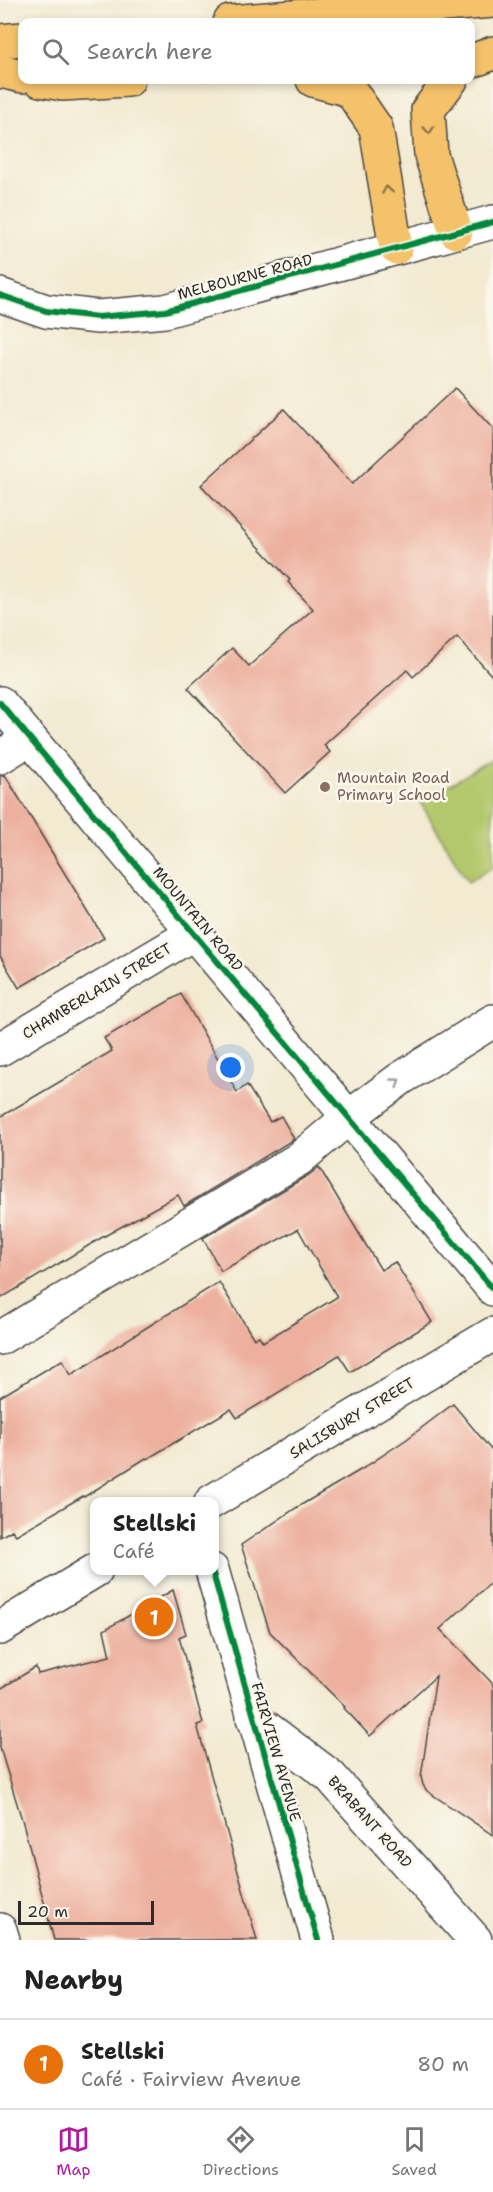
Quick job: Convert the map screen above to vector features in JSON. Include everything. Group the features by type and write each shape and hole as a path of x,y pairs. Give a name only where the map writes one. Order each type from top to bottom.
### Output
{"highway":[{"path":"283,18 493,2"},
{"path":"0,41 18,39"},
{"path":"475,60 493,53"},
{"path":"0,71 18,75"},
{"path":"328,84 350,90 376,128 396,248"},
{"path":"448,84 428,110 431,155 456,232"}],"street":[{"name":"MELBOURNE ROAD","path":"0,295 46,311 98,317 165,311 493,222"},
{"name":"MOUNTAIN ROAD","path":"0,703 493,1289"},
{"path":"0,757 29,739"},
{"name":"CHAMBERLAIN STREET","path":"0,1049 195,933"},
{"path":"0,1338 299,1159 349,1117 400,1079 493,1021"},
{"name":"SALISBURY STREET","path":"219,1497 493,1334"},
{"path":"0,1628 90,1574"},
{"name":"FAIRVIEW AVENUE","path":"213,1575 318,1940"},
{"name":"BRABANT ROAD","path":"253,1718 330,1776 475,1940"},
{"path":"0,1930 3,1940"}],"green space":[{"path":"493,759 493,867 468,882 420,802"}],"building":[{"path":"455,388 493,429 493,677 457,637 413,677 407,670 324,745 330,752 285,793 188,688 232,648 249,666 313,609 288,582 290,580 201,485 284,409 352,484"},
{"path":"5,775 104,938 19,988 0,956 0,776"},
{"path":"181,994 237,1092 247,1085 270,1122 281,1116 294,1139 184,1206 178,1195 0,1299 0,1117 112,1051 104,1038"},
{"path":"319,1167 381,1270 395,1262 432,1322 350,1372 339,1355 237,1418 231,1409 16,1535 12,1530 0,1537 0,1397 62,1360 71,1375 219,1282 254,1339 259,1336 263,1342 337,1297 298,1229 221,1271 203,1238"},
{"path":"453,1404 493,1452 493,1581 440,1629 493,1684 493,1835 427,1791 423,1785 421,1777 436,1676 370,1736 345,1707 270,1632 241,1545 296,1508 362,1469"},
{"path":"173,1590 186,1634 179,1637 203,1723 197,1725 257,1940 54,1940 23,1823 0,1748 0,1689 36,1667 38,1674 110,1656 104,1630"}],"cycle path":[{"path":"0,295 46,311 98,317 165,311 493,222"},
{"path":"0,703 493,1289"},
{"path":"213,1575 318,1940"}],"place":[{"name":"Mountain Road Primary School","path":"325,787"},
{"name":"Stellski","path":"154,1617"}]}
